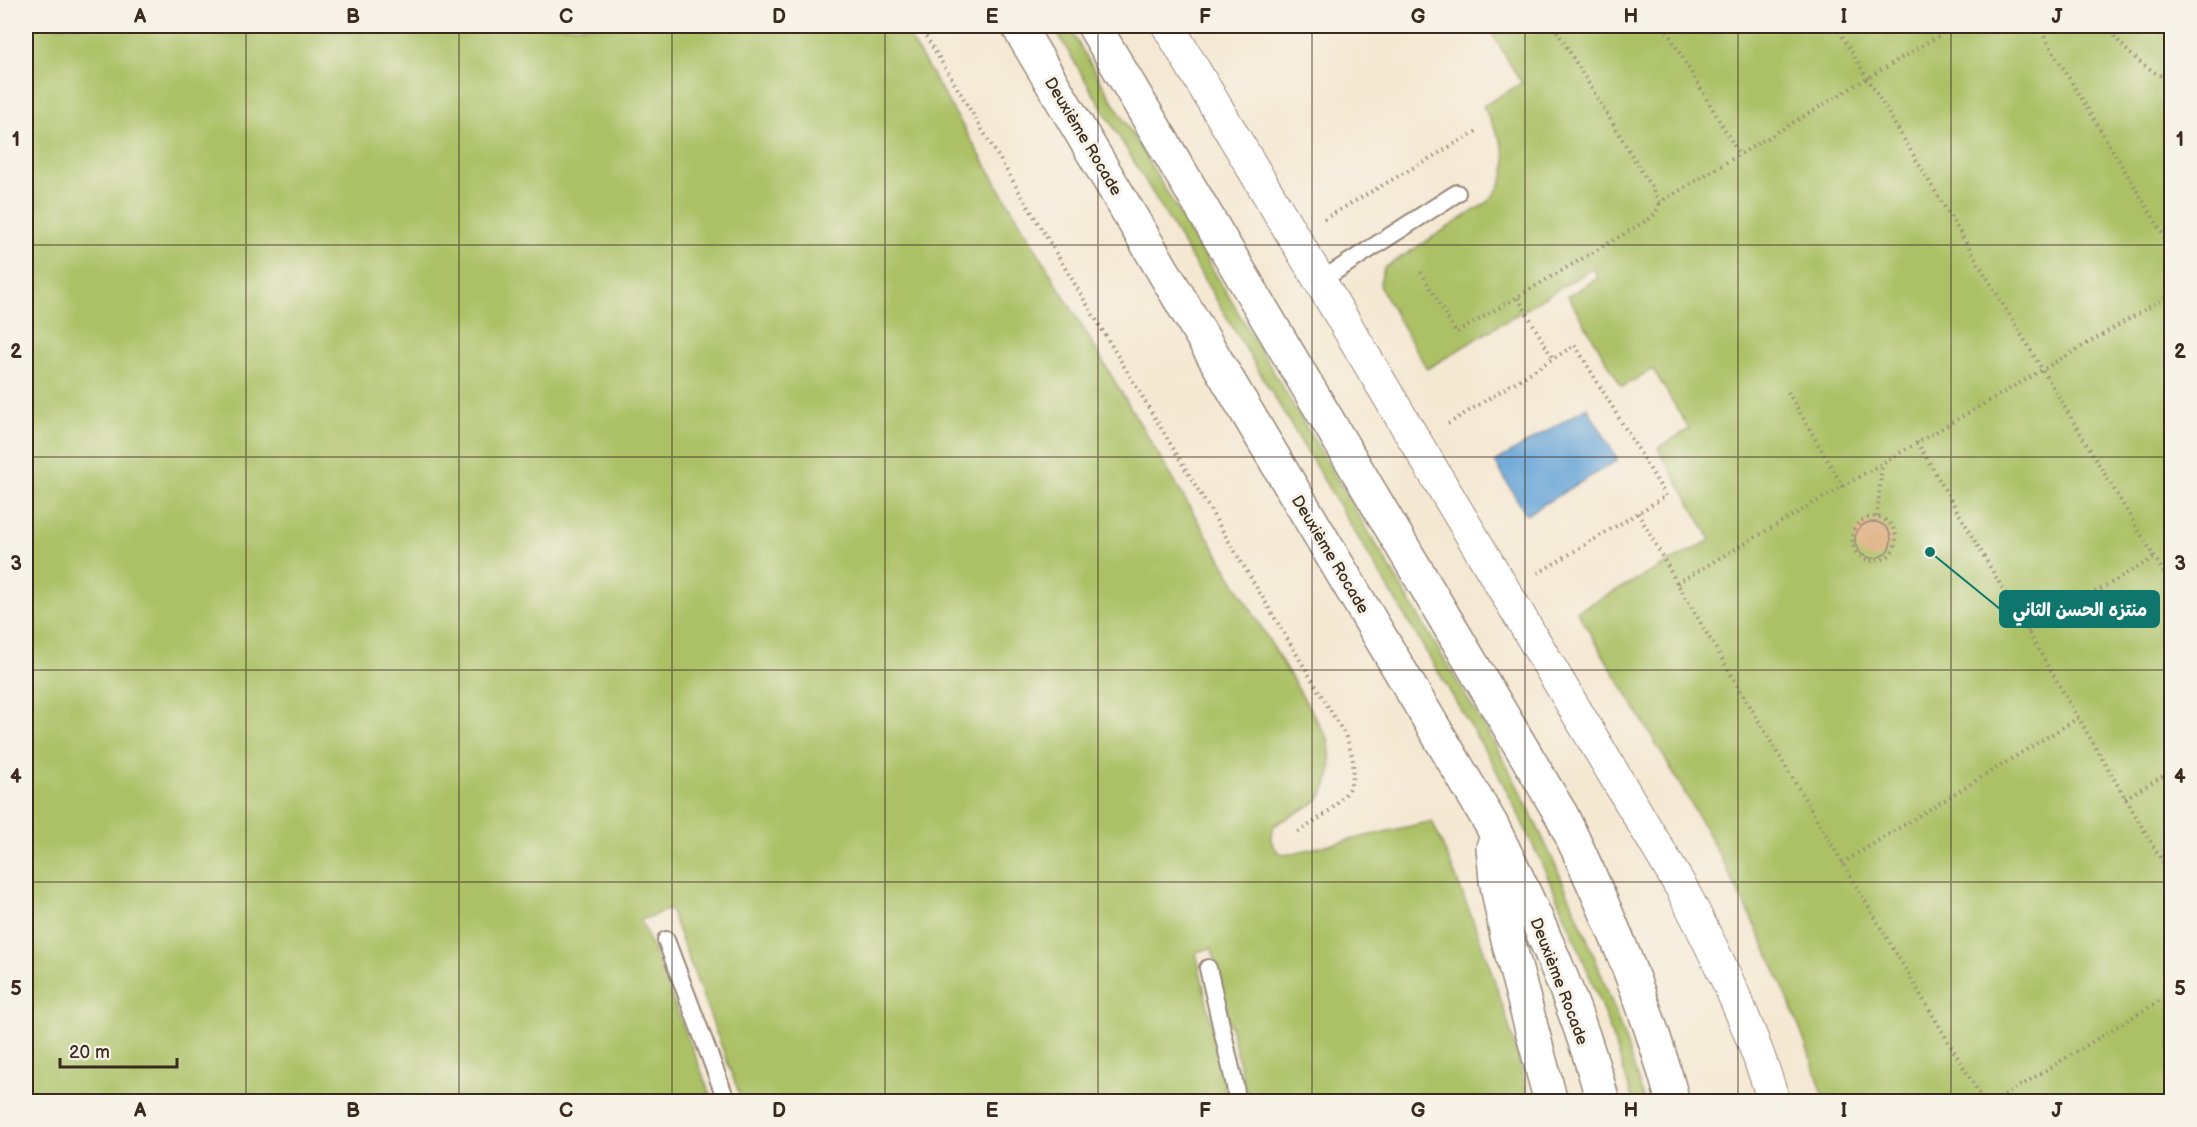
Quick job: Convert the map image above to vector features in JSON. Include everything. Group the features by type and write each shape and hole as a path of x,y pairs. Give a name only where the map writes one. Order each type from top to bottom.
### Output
{"highway":[{"name":"Deuxième Rocade","path":"1018,26 1491,824 1538,921 1570,1001 1604,1101"},
{"path":"1094,26 1562,816 1604,905 1640,996 1673,1101"},
{"path":"1491,824 1496,880 1507,936 1551,1101"},
{"path":"1640,996 1694,1101"}],"street":[{"path":"1168,26 1682,887 1714,950 1743,1016 1774,1101"}],"lane":[{"path":"1320,281 1456,193"},
{"path":"666,940 727,1101"},
{"path":"1208,968 1235,1086 1236,1101"}],"path":[{"path":"920,26 1346,735 1352,749 1354,765 1352,780 1346,794 1336,807 1297,833"},
{"path":"1554,26 1660,202"},
{"path":"1664,26 1739,154"},
{"path":"1836,26 2172,585"},
{"path":"1421,272 1456,333 1651,218 1656,213 1660,202 1955,26"},
{"path":"2038,26 2172,249"},
{"path":"2108,26 2114,37 2133,57 2172,83"},
{"path":"1293,236 1477,131"},
{"path":"1677,583 2172,294"},
{"path":"1518,298 1553,359"},
{"path":"1416,444 1575,345 1666,496 1506,592"},
{"path":"1788,392 1843,488"},
{"path":"1917,442 2172,878"},
{"path":"1877,517 1882,464"},
{"path":"1638,513 1677,583 1984,1101"},
{"path":"1877,517 1888,521 1897,541 1893,551 1886,559 1876,562 1865,561 1856,554 1852,544 1852,533 1857,524 1866,518 1877,517"},
{"path":"2028,632 2155,557"},
{"path":"1842,863 2078,718"},
{"path":"2125,798 2172,771"},
{"path":"1994,1101 2172,993"}],"green space":[{"path":"26,26 903,26 1328,739 1330,770 1324,792 1315,802 1274,826 1271,835 1272,843 1284,855 1432,821 1487,959 1510,1030 1529,1101 1248,1101 1212,948 1196,952 1228,1101 742,1101 670,909 641,920 713,1101 26,1101"},
{"path":"1053,26 1068,26 1504,760 1583,927 1616,1013 1644,1101 1633,1101 1588,971 1533,844 1492,762"},
{"path":"1487,26 2171,26 2171,1101 1825,1101 1802,1035 1747,910 1683,789 1577,611 1711,540 1658,448 1689,429 1653,369 1622,387 1568,296 1598,278 1593,268 1427,369 1381,289 1380,282 1384,268 1488,202 1498,189 1503,177 1505,154 1483,106 1522,83"}],"water":[{"path":"1587,407 1618,460 1526,515 1495,462"}],"building":[{"path":"1873,522 1885,528 1891,540 1885,552 1873,558 1861,552 1855,540 1861,528"}],"place":[{"name":"منتزه الحسن الثاني","path":"1930,552"}]}
